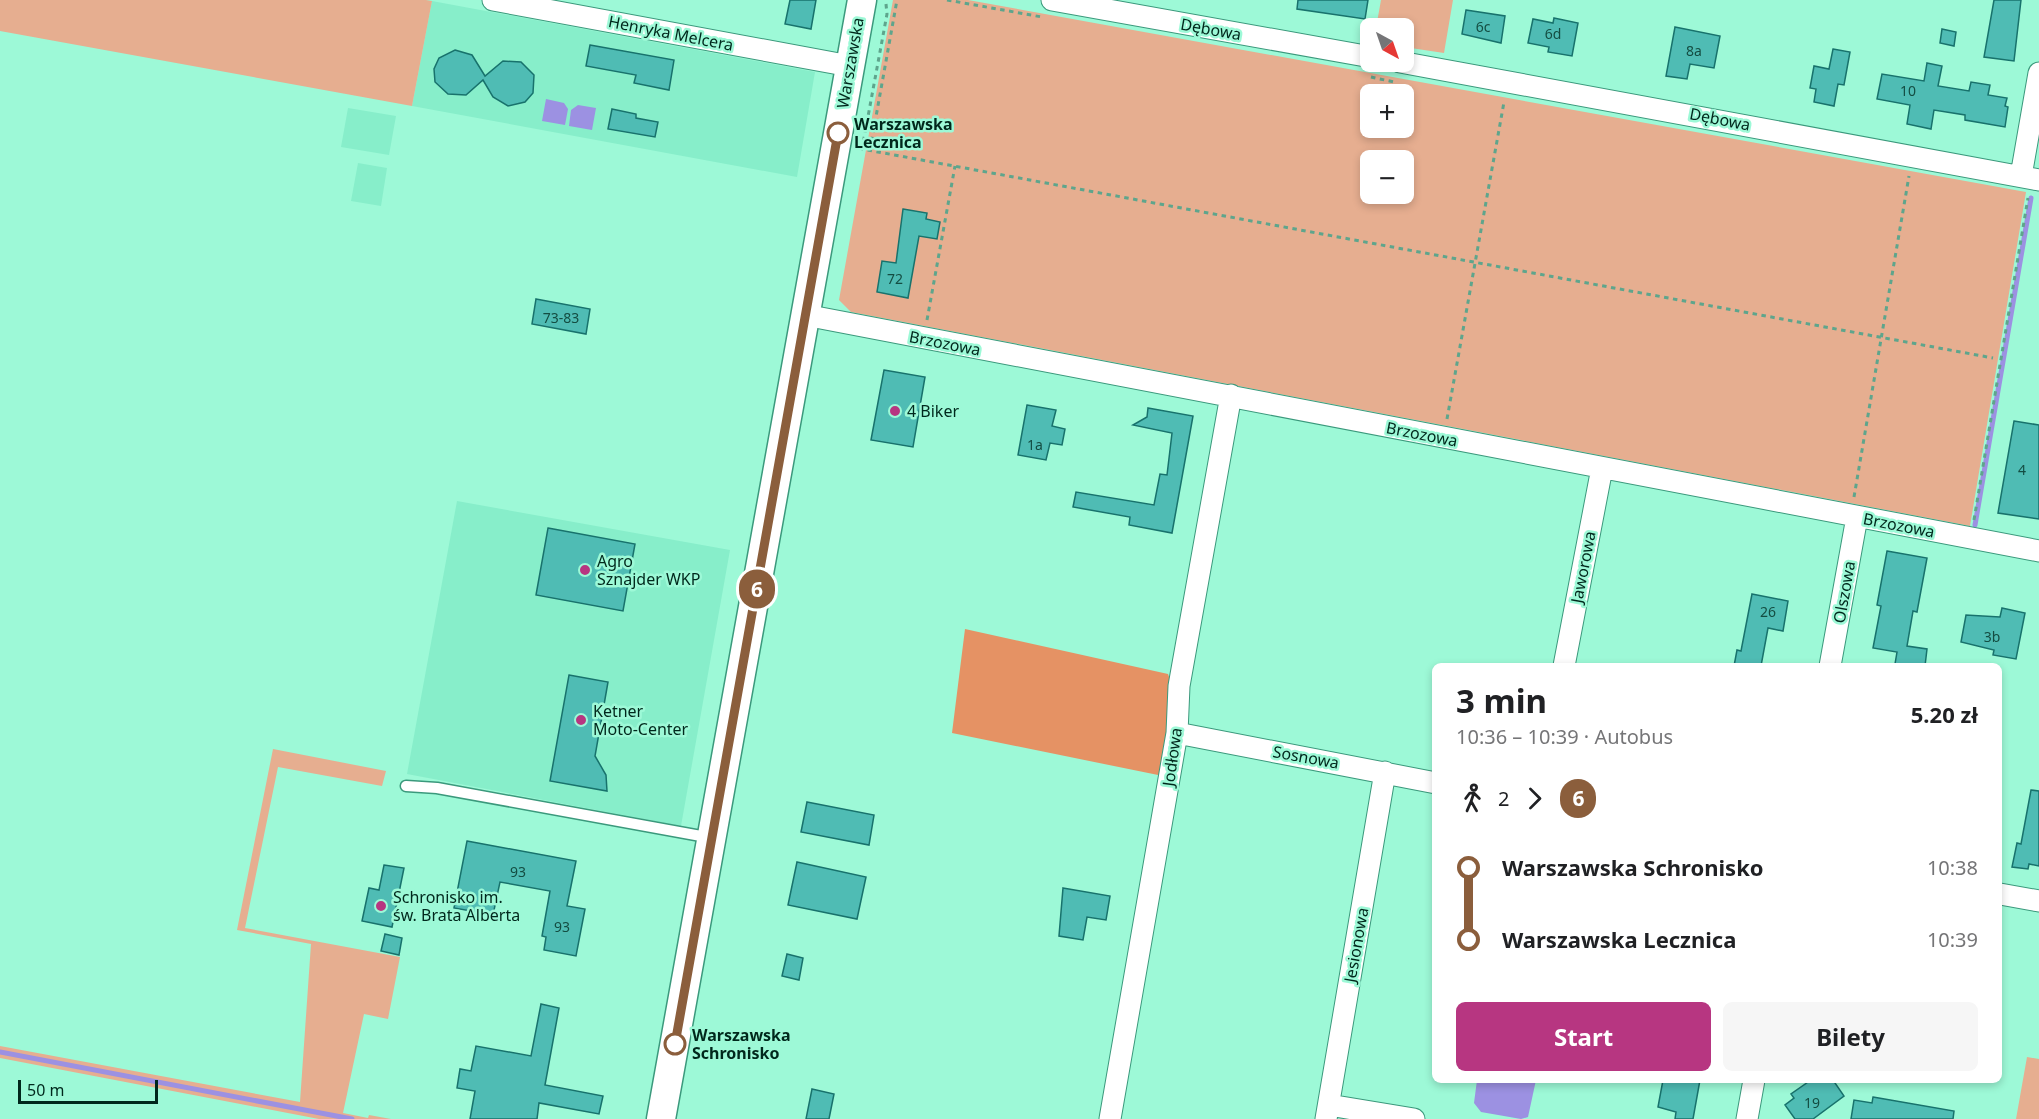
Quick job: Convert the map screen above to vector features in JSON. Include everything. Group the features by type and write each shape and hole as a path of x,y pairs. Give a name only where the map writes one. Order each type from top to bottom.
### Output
{"main road":[{"name":"Warszawska","path":"661,1119 862,0"}],"street":[{"name":"Henryka Melcera","path":"493,0 850,66"},
{"name":"Dębowa","path":"1052,0 1360,55"},
{"name":"Dębowa","path":"1414,65 2030,178"},
{"path":"2030,178 2039,73"},
{"name":"Brzozowa","path":"805,315 1602,468 1861,509 1971,538 2039,551"},
{"name":"Jodłowa","path":"1110,1119 1177,733 1179,686 1231,395"},
{"name":"Jaworowa","path":"1565,663 1602,468"},
{"name":"Olszowa","path":"1831,663 1861,509"},
{"name":"Sosnowa","path":"1177,733 1432,782"},
{"name":"Jesionowa","path":"1328,1112 1385,772"},
{"path":"2002,894 2039,901"},
{"path":"1747,1119 1753,1083"},
{"path":"1328,1112 1414,1119"}],"lane":[{"path":"406,786 437,788 712,838"}],"path":[{"path":"886,0 887,14 862,149 1993,358"},
{"path":"870,150 897,0"},
{"path":"1446,422 1504,102"},
{"path":"927,323 955,166"},
{"path":"1861,509 1854,499 1909,176"},
{"path":"1971,538 2030,178"}],"shaded area":[{"path":"0,0 432,1 412,106 0,31"},
{"path":"893,0 968,0 2026,192 1970,526 851,312 839,300"},
{"path":"1381,0 1453,0 1444,53 1414,48 1414,18 1378,18"},
{"path":"432,1 815,72 797,177 412,106"},
{"path":"546,99 564,103 568,109 565,125 542,121"},
{"path":"578,105 596,108 592,130 569,126 571,110"},
{"path":"348,108 396,116 389,155 341,147"},
{"path":"358,163 387,168 381,206 351,201"},
{"path":"457,501 730,550 681,826 407,774"},
{"path":"965,629 1168,674 1175,695 1163,776 952,733"},
{"path":"273,749 386,771 382,786 278,767 245,928 400,957 388,1019 364,1014 343,1113 368,1118 369,1115 391,1119 319,1119 0,1058 0,1046 300,1102 311,944 237,930"},
{"path":"2027,1057 2039,1059 2039,1119 2016,1119"},
{"path":"1477,1083 1535,1083 1528,1117 1521,1119 1481,1112 1474,1103"}],"building":[{"path":"790,0 816,0 811,29 785,24"},
{"path":"1298,0 1368,0 1365,18 1297,9"},
{"path":"1994,0 2021,0 2014,61 1984,57"},
{"path":"1466,10 1505,16 1501,43 1462,34"},
{"path":"1554,18 1578,23 1572,56 1548,52 1549,47 1528,43 1533,19 1553,23"},
{"path":"1675,27 1720,36 1714,68 1690,64 1687,79 1666,76"},
{"path":"1942,29 1956,32 1954,46 1940,43"},
{"path":"590,45 674,60 669,90 634,83 636,75 586,66"},
{"path":"1833,49 1850,52 1844,85 1838,84 1834,106 1814,102 1816,89 1810,88 1814,66 1829,69"},
{"path":"455,50 472,55 485,76 503,61 521,62 534,75 533,93 525,102 508,106 493,97 483,80 466,95 448,94 435,82 434,69 439,58"},
{"path":"1927,63 1942,66 1938,86 1969,91 1971,82 1990,85 1988,95 2007,98 2005,127 1965,120 1965,115 1934,110 1931,129 1907,124 1910,105 1877,99 1882,74 1924,81"},
{"path":"612,109 636,114 636,118 658,122 655,137 608,129"},
{"path":"903,209 927,213 926,219 940,222 937,239 919,236 908,298 877,292 882,261 896,263"},
{"path":"536,299 590,309 586,334 532,324"},
{"path":"884,370 925,377 913,447 871,440"},
{"path":"1027,405 1056,410 1052,426 1065,429 1062,445 1050,443 1046,460 1018,455"},
{"path":"1148,408 1193,416 1172,533 1129,525 1130,517 1073,507 1076,492 1154,505 1160,474 1167,475 1172,433 1133,425 1147,417"},
{"path":"2014,421 2039,425 2039,519 1998,513"},
{"name":"Agro Sznajder WKP","path":"548,528 635,544 623,611 536,595"},
{"path":"1887,551 1927,558 1917,612 1913,611 1907,646 1927,649 1925,663 1895,663 1897,652 1873,648 1881,606 1877,605"},
{"path":"1752,594 1788,601 1783,631 1768,628 1762,663 1735,663 1737,650 1741,651"},
{"path":"2002,608 2025,613 2016,659 1993,655 1994,650 1961,642 1966,615 2000,617"},
{"name":"Ketner Moto-Center","path":"569,675 608,682 595,756 606,775 607,791 550,781"},
{"path":"2031,790 2039,791 2039,866 2029,864 2028,869 2012,867 2017,843 2021,844"},
{"path":"807,802 874,815 869,845 801,832"},
{"path":"467,841 576,861 567,906 585,909 576,956 544,950 546,937 542,936 550,891 500,882 493,915 454,908"},
{"path":"797,862 866,877 857,919 788,905"},
{"name":"Schronisko im. św. Brata Alberta","path":"384,865 404,868 392,927 362,921 369,888 379,890"},
{"path":"1063,888 1110,896 1106,920 1087,917 1083,940 1059,936"},
{"path":"385,934 402,938 399,955 381,951"},
{"path":"787,954 803,958 799,980 782,976"},
{"path":"541,1004 559,1008 545,1085 603,1096 599,1114 539,1103 537,1119 470,1119 475,1091 457,1088 460,1069 471,1071 476,1046 531,1056"},
{"path":"1662,1083 1699,1083 1693,1119 1675,1119 1676,1112 1658,1107"},
{"path":"1807,1083 1835,1083 1844,1096 1813,1119 1795,1119 1785,1105 1794,1098 1791,1094"},
{"path":"812,1089 834,1094 829,1119 806,1119"},
{"path":"1873,1097 1954,1111 1953,1119 1851,1119 1854,1100 1872,1103"}],"waterway":[{"path":"1975,525 2031,198"},
{"path":"0,1052 352,1119"}],"bus line":[{"name":"6","path":"675,1044 838,133"}],"place":[{"name":"Warszawska Lecznica","path":"838,133"},
{"name":"4 Biker","path":"895,411"},
{"name":"Agro Sznajder WKP","path":"585,570"},
{"name":"Ketner Moto-Center","path":"581,720"},
{"name":"Schronisko im. św. Brata Alberta","path":"381,906"},
{"name":"Warszawska Schronisko","path":"675,1044"}]}
